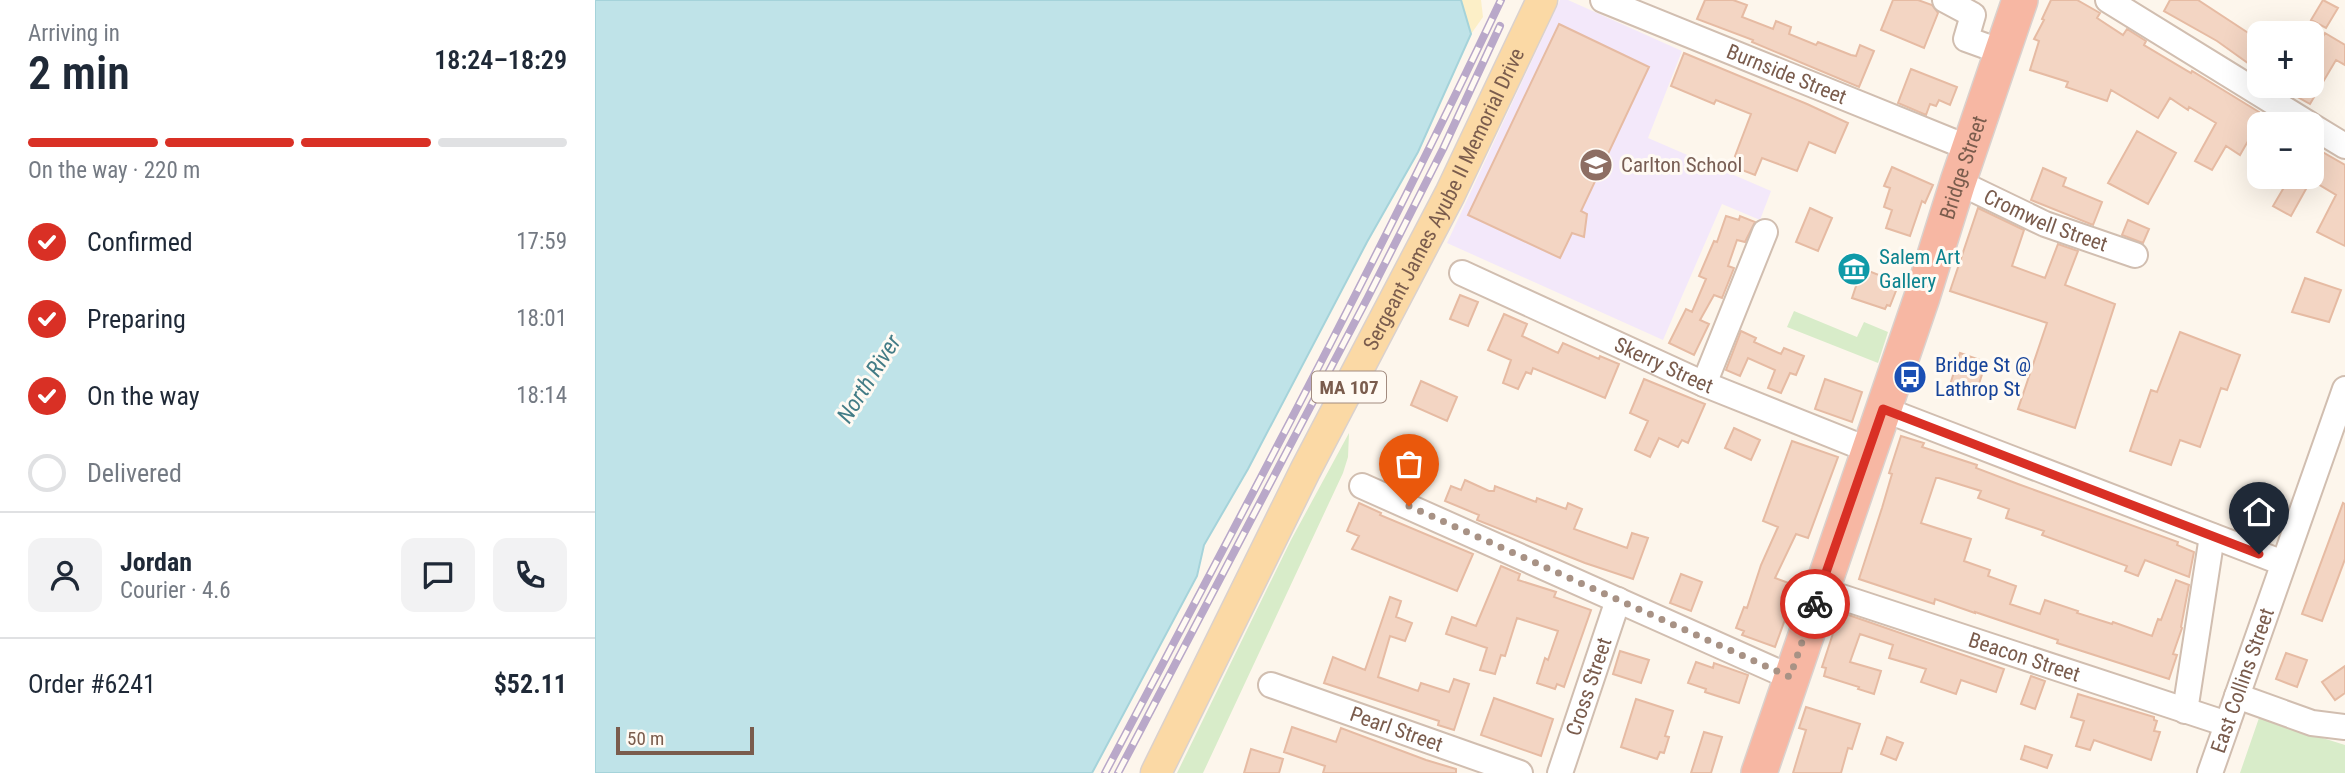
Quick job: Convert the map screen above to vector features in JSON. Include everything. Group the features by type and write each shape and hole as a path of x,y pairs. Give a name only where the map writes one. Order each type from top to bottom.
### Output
{"highway":[{"name":"Bridge Street","path":"1759,773 1922,297 2020,0"}],"main road":[{"name":"Sergeant James Ayube II Memorial Drive","path":"1156,773 1305,471 1456,183 1542,0"}],"street":[{"name":"Burnside Street","path":"1604,0 1969,148"},
{"path":"1945,0 1973,15 1966,40 2002,52"},
{"path":"2108,0 2290,112"},
{"path":"2324,133 2345,146"},
{"name":"Cromwell Street","path":"1958,182 2045,224 2135,255"},
{"path":"1704,384 1765,232"},
{"name":"Skerry Street","path":"1462,273 1704,384 1868,450"},
{"name":"East Collins Street","path":"2210,773 2345,389"},
{"path":"1883,409 2283,563"},
{"path":"1362,485 1790,677"},
{"path":"2185,710 2212,536"},
{"name":"Beacon Street","path":"1820,590 2227,724"},
{"name":"Cross Street","path":"1560,773 1618,600"},
{"name":"Pearl Street","path":"1272,685 1520,773"},
{"path":"2237,696 2312,723 2345,727"}],"shaded area":[{"name":"Carlton School","path":"1560,0 1568,0 1682,51 1648,138 1771,191 1760,220 1722,204 1663,340 1447,243"}],"green space":[{"path":"1794,311 1857,337 1864,322 1888,332 1878,363 1787,327"},
{"path":"1349,433 1348,457 1343,473 1203,773 1177,773 1291,540"},
{"path":"2259,718 2345,745 2345,773 2240,773"}],"sand":[{"path":"1461,0 1481,0 1483,17 1471,34"}],"water":[{"name":"North River","path":"595,0 1461,0 1471,34 1418,152 1367,242 1248,469 1204,545 1197,576 1092,773 595,773"}],"building":[{"path":"1705,0 1733,0 1747,5 1742,17 1773,29 1776,21 1791,27 1789,34 1816,45 1818,42 1856,56 1860,45 1874,51 1859,87 1752,42 1753,40 1697,19"},
{"path":"1893,0 1918,0 1932,5 1938,13 1924,48 1881,30"},
{"path":"2051,0 2077,0 2100,13 2097,18 2123,35 2127,29 2146,41 2144,45 2259,112 2247,112 2247,143 2240,155 2226,146 2212,170 2195,161 2216,123 2170,98 2158,118 2111,90 2107,101 2066,87 2068,82 2030,70 2039,41 2034,39 2044,20 2042,19"},
{"path":"2170,0 2198,0 2247,32 2247,62 2217,41 2164,11"},
{"path":"2323,0 2338,8 2326,28 2324,21 2311,20"},
{"path":"1559,24 1649,67 1581,211 1587,214 1584,237 1572,233 1560,258 1468,215"},
{"path":"2324,35 2345,45 2345,65 2336,60 2324,80"},
{"path":"1684,53 1848,123 1835,153 1809,142 1797,171 1762,158 1755,175 1734,167 1738,158 1735,156 1751,114 1716,100 1714,104 1671,86"},
{"path":"1911,69 1957,87 1950,105 1939,100 1936,106 1930,104 1926,115 1898,103"},
{"path":"2299,98 2314,98 2310,104"},
{"path":"2137,131 2176,153 2148,204 2108,183"},
{"path":"2324,153 2345,165 2345,246 2317,232 2336,195 2324,188"},
{"path":"1892,167 1933,185 1925,203 1922,201 1910,236 1886,228 1892,210 1884,207 1890,188 1884,186"},
{"path":"2043,168 2066,178 2063,186 2102,202 2093,225 2031,200"},
{"path":"2283,189 2306,189 2291,216 2273,206"},
{"path":"1810,208 1832,218 1818,251 1796,242"},
{"path":"1978,208 2024,230 2012,266 2045,278 2058,244 2078,251 2065,285 2115,304 2075,428 2018,409 2047,323 1950,291"},
{"path":"1726,216 1739,220 1740,216 1755,222 1745,242 1737,240 1728,266 1734,268 1722,298 1714,295 1700,320 1709,324 1694,355 1669,343 1686,309 1692,312 1706,279 1699,276 1714,241 1717,242"},
{"path":"2128,220 2149,229 2143,243 2122,235"},
{"path":"1849,261 1899,283 1890,306 1887,305 1885,309 1852,298 1856,286 1850,281 1851,278 1843,275"},
{"path":"2305,278 2341,290 2329,322 2292,312"},
{"path":"1460,295 1478,302 1468,326 1450,319"},
{"path":"1504,314 1527,324 1522,336 1558,353 1563,343 1599,359 1600,356 1619,364 1605,398 1533,368 1531,374 1526,372 1518,389 1503,383 1511,360 1488,350"},
{"path":"1741,331 1756,338 1754,342 1781,354 1784,348 1804,356 1796,375 1790,373 1781,393 1768,388 1775,370 1748,358 1740,376 1726,370"},
{"path":"2180,332 2240,355 2227,390 2221,388 2200,447 2180,440 2171,465 2130,451 2151,390 2157,392"},
{"path":"1960,353 1986,362 1975,396 1949,388"},
{"path":"1644,379 1705,404 1688,443 1682,440 1678,447 1659,438 1650,457 1635,450 1648,421 1630,413"},
{"path":"1825,379 1862,392 1852,422 1815,409"},
{"path":"1421,381 1457,397 1447,421 1411,405"},
{"path":"1734,428 1760,440 1751,460 1725,448"},
{"path":"1901,436 1924,443 1922,447 1977,465 1976,468 2178,542 2177,545 2194,552 2189,577 2145,560 2138,576 2125,571 2127,566 2042,535 2044,531 2006,518 2009,509 1978,498 1981,491 1939,478 1936,478 1921,523 1971,539 1964,561 1990,570 1988,576 2016,586 2010,604 2040,614 2045,600 2078,611 2077,613 2152,636 2176,580 2189,585 2182,628 2173,654 2177,655 2169,679 2057,643 2058,640 1935,599 1934,604 1859,579"},
{"path":"1792,441 1838,457 1808,538 1796,534 1775,578 1797,586 1775,647 1742,635 1744,631 1736,628 1744,607 1747,608 1761,565 1778,527 1763,521"},
{"path":"1465,480 1489,491 1494,491 1495,486 1536,502 1537,498 1566,509 1568,503 1582,509 1574,529 1627,548 1632,533 1648,538 1633,579 1477,520 1479,515 1445,501 1451,486 1461,490"},
{"path":"1359,503 1381,513 1380,515 1473,554 1457,591 1352,549 1359,536 1347,531"},
{"path":"2343,503 2345,559 2322,621 2302,614"},
{"path":"1501,566 1520,574 1518,580 1556,592 1554,597 1591,610 1564,687 1557,684 1555,689 1537,683 1558,631 1517,618 1505,656 1501,655 1495,674 1480,670 1487,648 1446,634 1452,617 1476,626"},
{"path":"1681,574 1702,582 1691,611 1670,603"},
{"path":"1390,597 1401,601 1396,617 1412,623 1405,641 1390,636 1378,677 1418,691 1421,683 1449,692 1454,679 1469,684 1454,730 1438,725 1439,721 1324,683 1333,657 1365,670"},
{"path":"1840,612 2004,669 1996,692 1961,680 1956,694 1921,682 1926,669 1889,658 1893,645 1860,634 1850,662 1881,671 1874,694 1824,676 1826,668 1822,667"},
{"path":"1620,651 1649,660 1641,683 1613,674"},
{"path":"2286,653 2307,660 2297,687 2276,679"},
{"path":"1696,662 1713,668 1714,663 1748,675 1739,703 1705,692 1706,689 1688,683"},
{"path":"2345,666 2345,693 2335,700 2322,682"},
{"path":"2031,676 2045,681 2035,709 2021,704"},
{"path":"2078,694 2154,717 2157,721 2154,731 2160,732 2151,760 2094,740 2090,750 2076,746 2084,721 2071,717"},
{"path":"1494,698 1553,719 1541,756 1481,735"},
{"path":"1636,699 1673,711 1665,736 1669,737 1664,753 1660,752 1657,759 1621,747"},
{"path":"1806,707 1860,724 1852,749 1848,748 1841,773 1793,773 1806,730 1799,728"},
{"path":"1292,727 1336,742 1341,728 1456,769 1456,773 1323,773 1325,766 1284,752"},
{"path":"1704,732 1722,737 1711,773 1691,773"},
{"path":"1887,737 1903,743 1896,760 1881,754"},
{"path":"2025,746 2052,755 2047,768 2021,759"},
{"path":"1251,749 1283,759 1279,773 1244,773"}],"railway":[{"path":"1105,773 1357,292 1501,0"},
{"path":"1118,773 1368,297 1443,149 1500,26"}],"way so far":[{"path":"1409,506 1790,677 1815,604"}],"place":[{"name":"Carlton School","path":"1596,165"},
{"name":"Salem Art Gallery","path":"1854,269"},
{"name":"Bridge St @ Lathrop St","path":"1910,377"}],"route":[{"path":"1815,604 1883,409 2259,554"}]}
